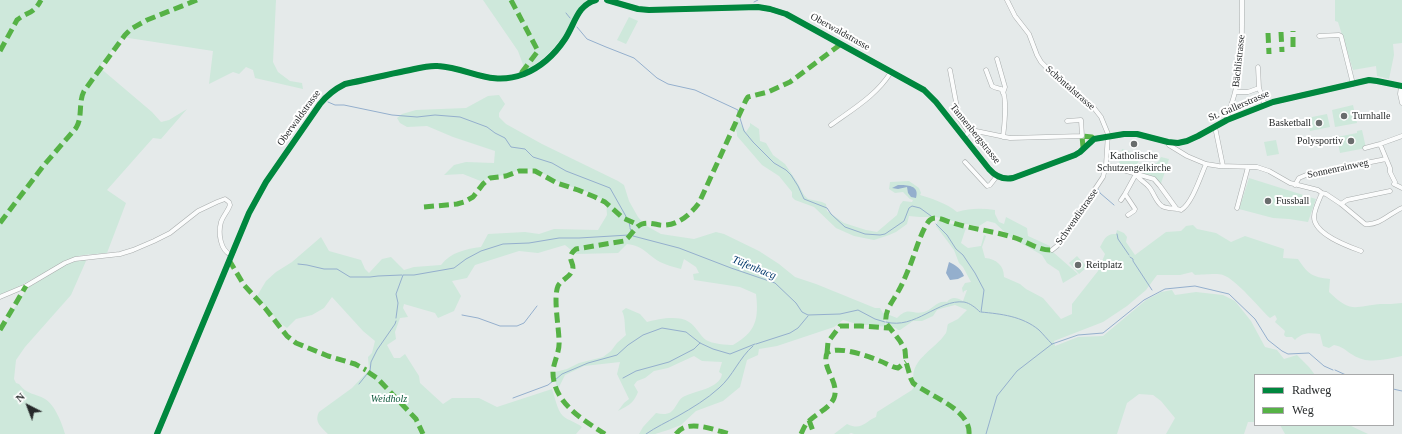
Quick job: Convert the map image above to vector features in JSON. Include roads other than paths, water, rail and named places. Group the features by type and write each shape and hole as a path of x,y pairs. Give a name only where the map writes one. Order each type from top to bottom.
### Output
{"street":[{"name":"Oberwaldstrasse","path":"157,434 248,214 264,186 320,104 331,92 345,84 428,66 446,67 478,76 498,79 522,74 539,66 555,52 569,33 581,9 596,0"},
{"name":"Oberwaldstrasse","path":"607,0 638,9 649,10 758,8 776,10 786,14 917,86"},
{"name":"Schöntalstrasse","path":"1007,0 1029,34 1041,62 1094,108 1102,119 1109,136"},
{"name":"Bächlistrasse","path":"1227,120 1235,92 1242,44 1242,0"},
{"path":"1319,36 1339,35 1353,84"},
{"path":"997,59 1005,87 1003,94 1005,117 1003,137"},
{"path":"1258,67 1259,88 1265,105"},
{"path":"950,70 959,118 968,132"},
{"path":"986,70 992,86 1001,89 1003,94"},
{"path":"831,125 876,91 886,81 891,72"},
{"name":"St. Gallerstrasse","path":"1109,136 1133,133 1168,142 1187,141 1227,120 1265,105 1369,80 1401,86"},
{"name":"Tannenbergstrasse","path":"917,86 936,102 989,169 997,176 1004,179 1014,178 1075,155 1094,139 1109,136"},
{"path":"1401,86 1400,94 1402,103"},
{"path":"1235,92 1248,92 1259,88"},
{"path":"963,136 968,132 976,131 1010,138 1082,136 1081,120 1067,121"},
{"path":"1215,127 1223,166"},
{"name":"Schwendistrasse","path":"1052,250 1057,246 1103,178 1109,136"},
{"path":"1365,148 1402,136"},
{"path":"1168,142 1169,145 1187,156 1206,164 1261,168 1295,185 1318,190 1341,204 1366,224 1378,222 1402,208"},
{"path":"1380,144 1395,182 1394,184 1402,188"},
{"name":"Sonnenrainweg","path":"1295,185 1299,178 1306,175 1386,159"},
{"path":"965,162 986,186 989,186 997,176"},
{"path":"1136,174 1149,187 1161,206 1181,210 1186,206 1206,164"},
{"path":"1106,165 1155,180 1176,208"},
{"path":"1237,208 1248,167"},
{"path":"1121,200 1136,174"},
{"path":"1341,204 1347,200 1390,191"},
{"path":"1322,193 1314,216 1316,225 1325,234 1336,241 1360,251"},
{"path":"1125,194 1135,209 1128,215"},
{"path":"0,297 26,286 65,263 75,259 120,254 154,241 170,234 198,211 225,199 230,205 221,223 220,238 225,250 231,255"}],"water":[{"path":"898,185 914,188 917,194 916,198 911,197 908,193 907,187 898,189 892,188"},
{"path":"949,262 954,264 964,276 958,279 950,280 946,273"}],"waterway":[{"path":"754,2 758,0"},
{"path":"566,13 570,18"},
{"path":"577,27 587,39 634,58 657,78 668,84 695,90 738,110 738,113"},
{"path":"328,102 335,105 344,105 392,115 417,117 435,115 460,117 487,127 505,138 511,147 525,149 533,157 552,163 566,171 610,188 628,220"},
{"path":"739,115 744,131 774,163 786,170 791,175 804,199 827,208 831,214 845,227 865,234 880,235 885,234 904,221 909,208 912,206 920,208 931,216"},
{"path":"1098,189 1100,193 1114,205"},
{"path":"629,222 630,227"},
{"path":"936,224 947,235 956,249 963,255 984,290 981,312 1004,315 1026,322 1039,330 1052,344"},
{"name":"Tüfenbacg","path":"630,228 632,233"},
{"name":"Tüfenbacg","path":"632,234 633,236 679,248 775,283 796,303 802,312 808,315 840,314 858,310 875,319 885,322"},
{"path":"1117,234 1118,239 1129,255"},
{"path":"396,318 398,303 396,294 403,275 414,275 454,268 466,259 481,251 503,244 529,243 559,238 629,235"},
{"path":"1130,257 1133,259 1152,290"},
{"path":"298,264 324,269 337,269 350,277 402,275"},
{"path":"986,434 997,396 1017,371 1052,344 1078,335 1103,333 1144,300 1165,289 1195,286 1229,294 1255,319 1268,340 1282,351 1288,354 1309,353 1324,366 1333,370"},
{"path":"886,322 907,322 954,302 964,302 973,306 980,312"},
{"path":"462,315 478,318 500,326 517,326 524,323 537,306"},
{"path":"756,344 790,333 798,328 808,316"},
{"path":"370,371 371,362 377,350 396,321"},
{"path":"555,380 562,374 588,363 617,355 628,345 643,335 662,328 686,332 700,343 730,354 755,344"},
{"path":"623,378 636,371 669,362 694,349 700,343"},
{"path":"646,434 694,407 714,392 724,383 753,346"},
{"path":"1335,370 1344,374"},
{"path":"359,384 367,374"},
{"path":"513,398 548,385 553,381"},
{"path":"1394,389 1402,391"}],"place":[{"name":"Turnhalle","path":"1344,116"},
{"name":"Basketball","path":"1319,123"},
{"name":"Polysportiv","path":"1351,141"},
{"name":"Katholische Schutzengelkirche","path":"1134,144"},
{"name":"Fussball","path":"1268,201"},
{"name":"Reitplatz","path":"1078,265"}],"park label":[{"name":"Weidholz","path":"389,399"}]}
